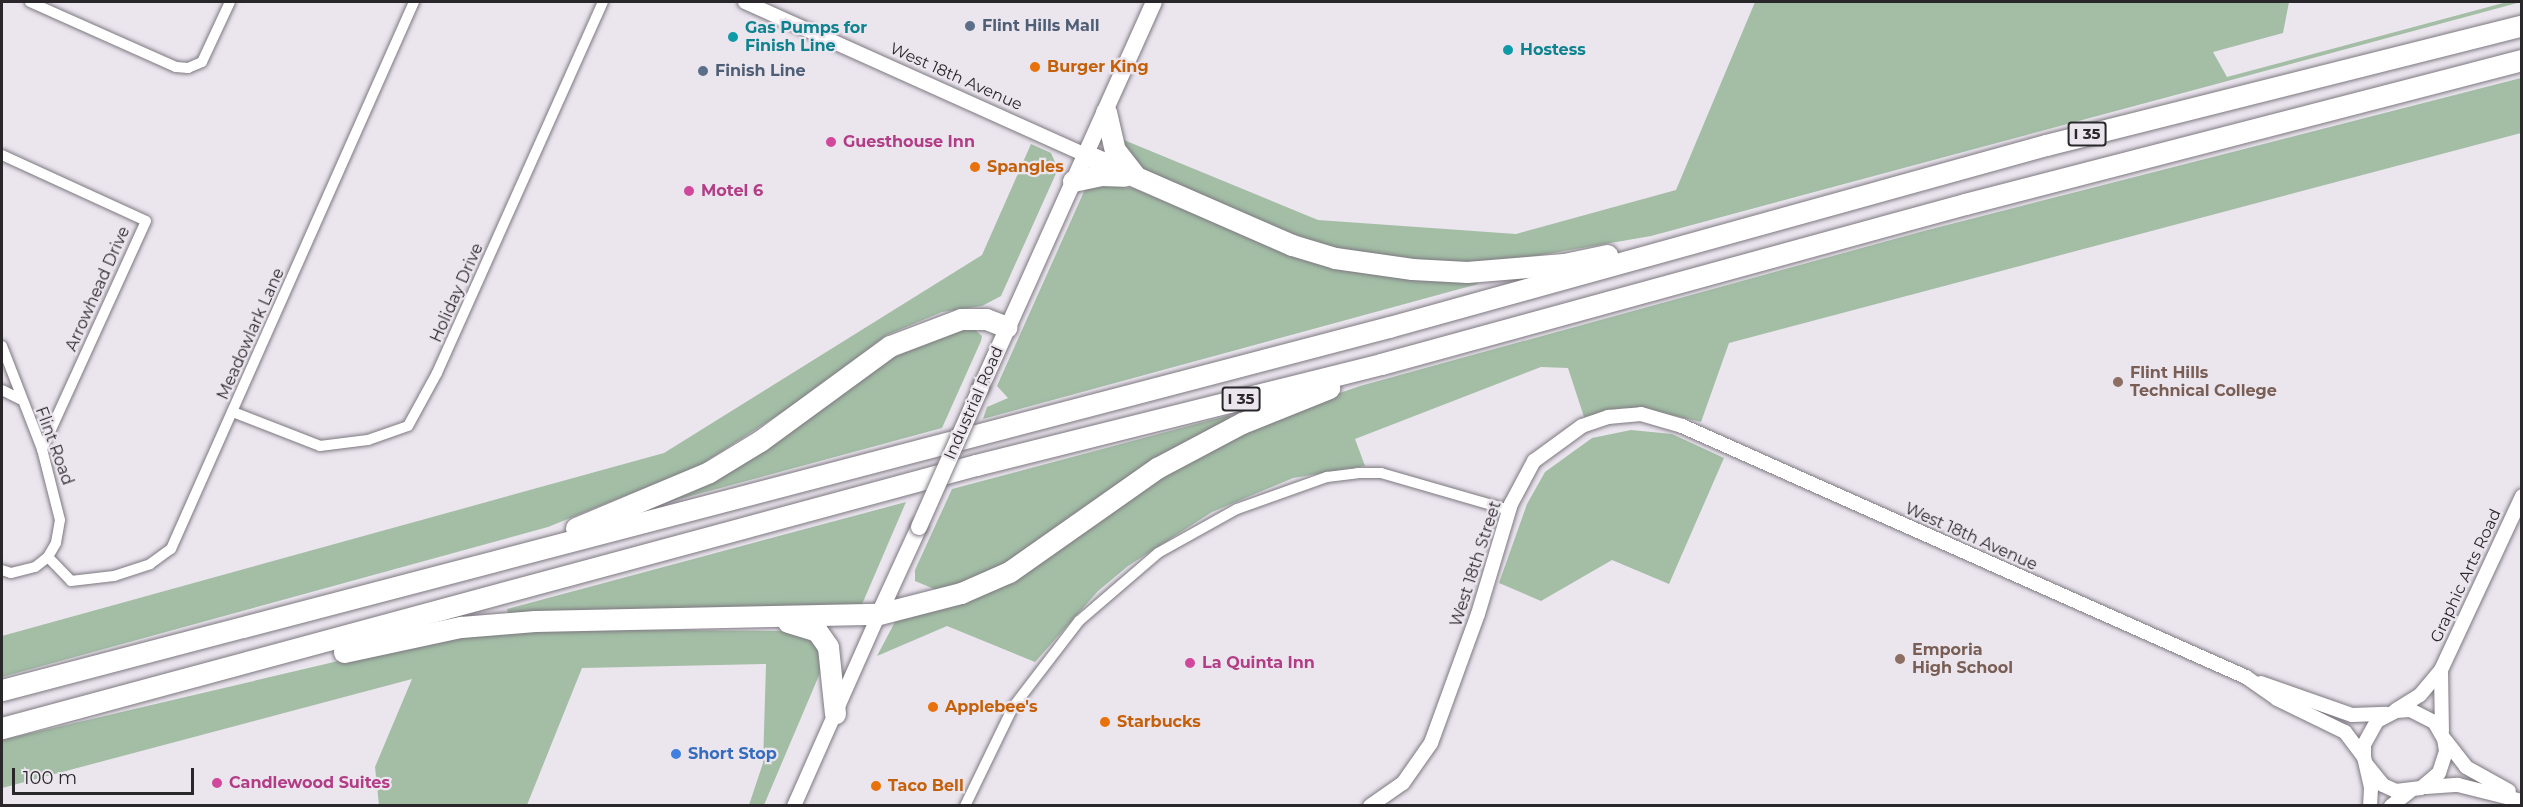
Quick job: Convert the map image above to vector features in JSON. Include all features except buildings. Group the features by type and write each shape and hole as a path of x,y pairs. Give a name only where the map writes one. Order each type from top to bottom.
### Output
{"highway":[{"path":"2470,37 2522,20"},
{"name":"I 35","path":"2,690 1706,242 2046,145 2522,25"},
{"name":"I 35","path":"2,728 230,669 976,465 1381,364 1988,197 2522,60"},
{"path":"2481,70 2522,65"},
{"path":"1106,112 1115,150 1137,177"},
{"path":"1086,155 1292,245 1335,258 1412,269 1502,270 1706,242"},
{"path":"1073,181 1101,175 1137,177"},
{"path":"520,554 558,534 709,472 760,441 890,346 962,319 986,319 1007,327"},
{"path":"230,669 279,665 461,627 535,621 879,614 961,593 1009,572 1157,468 1242,423 1381,364"},
{"path":"760,618 800,624 817,631 829,654 835,714"}],"main road":[{"name":"Industrial Road","path":"879,614 1154,2"}],"street":[{"path":"30,2 176,67 202,62 230,2"},
{"name":"Meadowlark Lane","path":"48,557 71,581 114,576 150,564 171,549 414,2"},
{"name":"Holiday Drive","path":"233,412 320,446 368,440 408,426 437,373 603,2"},
{"name":"West 18th Avenue","path":"745,2 1086,155"},
{"name":"Arrowhead Drive","path":"2,155 146,221 42,449"},
{"name":"Flint Road","path":"2,346 20,399 42,449 60,520 56,543 48,557"},
{"path":"2,390 20,399"},
{"name":"West 18th Street","path":"1370,806 1403,783 1431,743 1478,614 1509,510 1534,462 1551,446 1582,426 1608,417 1641,414 1675,424"},
{"name":"West 18th Avenue","path":"1675,424 2253,681 2352,715 2392,712"},
{"path":"964,806 1013,707 1079,621 1158,553 1229,514 1302,484 1358,472 1410,480 1509,510"},
{"name":"Graphic Arts Road","path":"2392,712 2420,695 2441,670 2522,496"},
{"path":"2,570 11,573 27,569 48,557"},
{"name":"Industrial Road","path":"794,806 879,614"},
{"name":"Graphic Arts Road","path":"2441,670 2443,736"},
{"name":"West 18th Avenue","path":"2253,681 2277,699 2345,732 2365,761"},
{"path":"2370,806 2365,761 2369,731 2392,712 2423,714 2466,767 2522,800"},
{"path":"2391,806 2439,773 2446,751 2443,736"},
{"path":"2365,761 2383,785 2415,790 2458,784 2522,800"}],"green space":[{"path":"1755,2 2289,2 2283,33 2213,52 2227,77 2507,2 2521,2 1651,236 1518,259 1441,263 1373,256 1315,243 1140,171 1119,138 1318,220 1516,234 1676,190"},
{"path":"2521,78 2521,133 1729,343 1701,422 1641,408 1622,408 1584,417 1568,368 1541,367 1355,439 1365,466 1293,478 1212,512 1128,566 1098,591 1035,662 947,626 877,656 896,620 992,591 1028,572 1167,470 1291,410 1360,386 1920,232"},
{"path":"1031,144 1051,153 1058,169 1001,296 982,306 942,312 887,335 795,404 699,466 548,527 2,677 2,636 664,453 982,255"},
{"path":"1092,184 1133,188 1239,233 1477,279 1478,284 983,419 987,407 1008,398 997,386 1086,187"},
{"path":"973,328 982,336 981,341 942,428 665,503 664,498 808,413 931,331"},
{"path":"1230,415 1231,421 1015,562 939,591 915,581 915,570 952,489"},
{"path":"1631,430 1672,434 1724,458 1669,584 1612,560 1541,601 1499,583 1527,504 1545,472 1592,438"},
{"path":"906,502 860,609 509,616 507,609"},
{"path":"535,629 792,631 816,644 822,665 764,805 749,805 763,763 766,664 582,668 527,805 379,805 375,767 412,679 2,788 2,740 428,640"}],"place":[{"name":"Flint Hills Mall","path":"970,26"},
{"name":"Gas Pumps for Finish Line","path":"733,37"},
{"name":"Hostess","path":"1508,50"},
{"name":"Burger King","path":"1035,67"},
{"name":"Finish Line","path":"703,71"},
{"name":"Guesthouse Inn","path":"831,142"},
{"name":"Spangles","path":"975,167"},
{"name":"Motel 6","path":"689,191"},
{"name":"Flint Hills Technical College","path":"2118,382"},
{"name":"Emporia High School","path":"1900,659"},
{"name":"La Quinta Inn","path":"1190,663"},
{"name":"Applebee's","path":"933,707"},
{"name":"Starbucks","path":"1105,722"},
{"name":"Short Stop","path":"676,754"},
{"name":"Candlewood Suites","path":"217,783"},
{"name":"Taco Bell","path":"876,786"}]}
